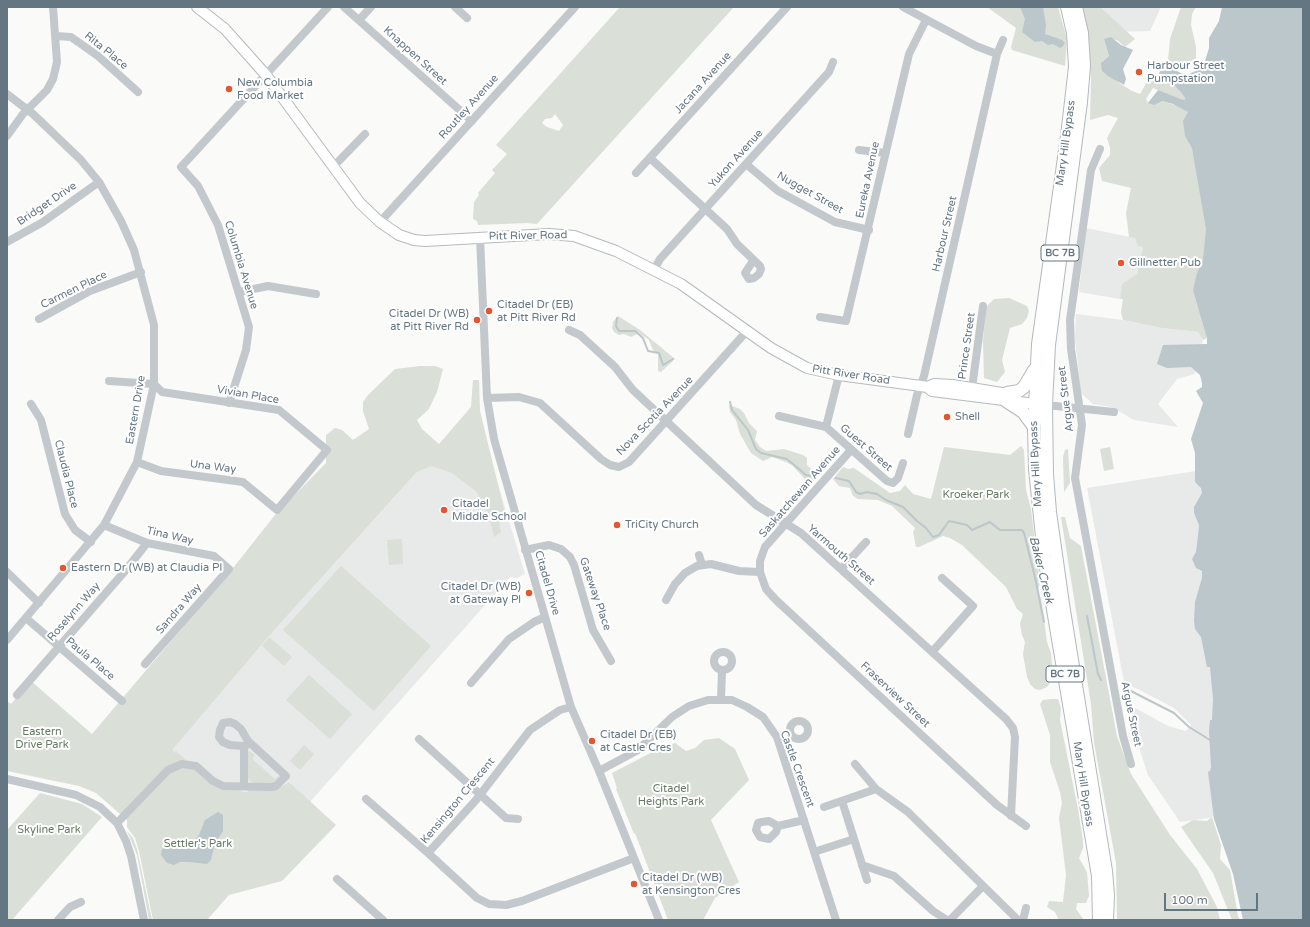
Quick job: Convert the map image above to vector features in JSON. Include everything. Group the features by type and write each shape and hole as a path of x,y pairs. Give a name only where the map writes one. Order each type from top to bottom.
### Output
{"highway":[{"name":"Mary Hill Bypass","path":"1067,7 1073,33 1075,67 1064,158 1040,318 1036,367 1038,403 1047,467 1050,512 1106,871 1108,895 1107,920"},
{"name":"Mary Hill Bypass","path":"1076,7 1082,33 1083,53 1081,102 1052,326 1034,427 1035,469 1041,531 1092,835 1099,890 1099,920"},
{"path":"1034,427 1023,412 1007,397 1024,387 1036,367"}],"main road":[{"name":"Pitt River Road","path":"197,7 225,29 266,75 360,203 380,222 399,235 419,240 549,234 568,235 616,251 690,289 747,331 786,357 807,368 839,375 924,386 934,384 972,388 1038,403"},
{"name":"Pitt River Road","path":"924,386 932,391 965,395 1007,397"},
{"path":"965,395 972,388"}],"street":[{"path":"7,136 28,110 47,90 53,79 58,62 54,7"},
{"name":"Columbia Avenue","path":"229,402 246,350 249,327 218,225 198,186 181,166 328,7"},
{"name":"Knappen Street","path":"344,7 472,121"},
{"path":"359,20 371,7"},
{"path":"455,7 467,18"},
{"name":"Routley Avenue","path":"380,222 575,7"},
{"name":"Jacana Avenue","path":"636,174 787,7"},
{"path":"903,7 976,46 997,54"},
{"name":"Eureka Avenue","path":"820,317 846,321 869,230 885,153 910,54 926,20"},
{"name":"Rita Place","path":"56,36 71,37 98,56 138,92"},
{"name":"Harbour Street","path":"908,434 924,386 997,54 1003,40"},
{"name":"Yukon Avenue","path":"654,270 660,259 829,72 833,62"},
{"name":"Eastern Drive","path":"7,94 28,110 81,160 99,182 121,221 134,250 154,325 154,384 137,462 104,525 7,640"},
{"path":"333,168 365,134"},
{"name":"Argue Street","path":"1100,149 1091,170 1070,320 1071,349 1082,430 1075,483 1123,736 1131,764"},
{"path":"859,150 885,153"},
{"path":"650,158 727,229 735,242 753,261"},
{"name":"Nugget Street","path":"746,164 773,188 835,222 869,230"},
{"name":"Bridget Drive","path":"7,242 43,222 99,182"},
{"name":"Citadel Drive","path":"480,237 487,398 491,427 571,707 599,771 659,920"},
{"name":"Carmen Place","path":"39,319 90,291 141,272"},
{"path":"239,292 268,286 316,294"},
{"name":"Prince Street","path":"972,388 983,306"},
{"name":"Yarmouth Street","path":"569,330 580,335 615,367 633,390 756,505 785,525 801,533 1006,719 1013,728 1016,737 1011,816"},
{"name":"Nova Scotia Avenue","path":"487,398 519,397 540,403 601,459 610,465 619,467 629,462 747,331"},
{"path":"826,427 839,375"},
{"path":"109,382 154,384"},
{"name":"Vivian Place","path":"154,384 162,392 279,410 327,450 277,510"},
{"name":"Pitt River Road","path":"1038,403 1114,412"},
{"name":"Claudia Place","path":"31,404 42,420 65,514 75,530 91,542"},
{"name":"Guest Street","path":"779,416 826,427 887,481 893,483 898,478 903,463"},
{"name":"Saskatchewan Avenue","path":"760,572 760,561 765,547 851,450"},
{"name":"Una Way","path":"137,462 161,471 243,482 277,510"},
{"name":"Tina Way","path":"104,525 147,543 214,556 229,569"},
{"path":"841,569 866,542"},
{"name":"Roselynn Way","path":"17,695 125,571 147,543"},
{"name":"Gateway Place","path":"525,550 550,545 561,549 570,557 574,564 593,630 611,661"},
{"path":"699,555 702,565"},
{"path":"666,600 675,584 685,573 697,566 711,564 739,571 760,572"},
{"name":"Sandra Way","path":"145,664 229,569"},
{"path":"7,572 39,603"},
{"name":"Fraserview Street","path":"760,572 766,589 776,600 991,800 1026,826"},
{"path":"932,652 973,606 942,578"},
{"path":"471,683 509,639 534,622 545,617"},
{"name":"Paula Place","path":"26,618 122,701"},
{"path":"721,700 722,670"},
{"name":"Castle Crescent","path":"599,771 638,750 672,717 689,706 708,700 732,700 763,717 777,738 836,920"},
{"name":"Kensington Crescent","path":"571,707 560,710 530,730 480,795 428,853 477,898 489,904 506,905 522,901 634,858"},
{"path":"777,738 790,734"},
{"path":"419,739 506,818 518,819"},
{"path":"117,823 168,770 182,764 196,766 218,784 272,787 280,783 286,776 246,745 244,785"},
{"path":"855,764 876,789 908,812 1018,920"},
{"path":"7,779 76,794 100,807 117,823 132,856 144,920"},
{"name":"Castle Crescent","path":"824,807 876,789"},
{"path":"366,799 428,853"},
{"path":"842,801 867,880"},
{"path":"778,826 804,820"},
{"path":"814,852 854,839"},
{"path":"862,865 894,876 933,911 947,920"},
{"path":"337,879 378,918"},
{"path":"950,920 984,886"},
{"path":"58,920 70,907 81,902"},
{"path":"1023,920 1026,908"}],"shaded area":[{"path":"1020,7 1043,7 1046,25 1045,34 1062,40 1065,43 1062,47 1060,48 1053,44 1048,45 1042,41 1035,42 1022,32 1025,19"},
{"path":"1099,7 1161,7 1150,31 1111,32"},
{"path":"1222,7 1303,7 1303,920 1243,920 1233,874 1214,819 1208,772 1210,771 1211,767 1209,731 1210,720 1212,720 1213,699 1210,667 1207,667 1201,637 1195,629 1194,621 1195,602 1202,578 1202,571 1196,568 1192,559 1196,552 1199,525 1194,513 1194,507 1202,493 1201,488 1195,482 1195,453 1191,439 1203,403 1196,391 1202,387 1202,383 1200,375 1191,367 1167,368 1157,364 1163,345 1207,344 1207,338 1193,290 1197,273 1203,260 1206,229 1192,148 1185,136 1183,121 1188,112 1173,104 1162,101 1154,105 1148,103 1158,90 1183,100 1186,99 1175,86 1164,83 1163,75 1159,73 1162,68 1166,70 1168,67 1183,74 1189,74 1200,69 1205,61 1209,48 1209,38 1219,21"},
{"path":"1111,37 1121,45 1133,50 1123,69 1126,79 1124,85 1102,71 1101,63 1109,56 1104,39"},
{"path":"1086,228 1135,238 1138,244 1143,247 1137,274 1123,284 1120,299 1079,292"},
{"path":"1076,314 1123,320 1162,328 1198,332 1203,340 1195,374 1177,379 1158,404 1178,427 1134,420 1112,407 1093,404 1081,393 1075,339"},
{"name":"Citadel Middle School","path":"475,408 525,574 517,578 510,577 310,802 289,782 272,791 249,792 219,789 171,750 269,636"},
{"path":"1253,462 1254,803 1209,818 1180,822 1148,775 1130,720 1128,704 1168,726 1186,731 1191,725 1174,708 1124,682 1087,488"},
{"path":"218,812 223,815 223,831 215,843 211,860 207,864 180,862 174,865 167,863 161,855 162,849 177,849 190,845 199,835 205,820"}],"green space":[{"path":"620,7 734,7 537,224 478,225 477,221 473,219 474,202 479,195 478,193 495,173 492,170 507,154 496,145","holes":["555,114 563,125 559,131 547,127 542,123 545,119 552,118"]},
{"path":"987,7 1058,7 1067,39 1065,66 1012,50 1011,47 1016,28"},
{"path":"1083,7 1100,7 1135,39 1125,47 1117,40 1104,39 1109,56 1103,61 1119,83 1140,94 1152,73 1159,76 1159,73 1176,84 1192,105 1153,88 1146,99 1148,103 1162,101 1190,110 1207,109 1207,338 1203,340 1198,332 1162,328 1123,320 1121,312 1123,299 1120,299 1122,284 1137,274 1143,247 1138,246 1135,238 1129,237 1126,213 1131,188 1102,181 1099,168 1110,155 1110,148 1107,138 1118,118 1108,115 1090,120 1091,80 1089,44"},
{"path":"1181,7 1196,7 1192,14 1191,25 1196,47 1196,58 1181,67 1170,66 1168,61 1170,39"},
{"path":"1009,298 1027,306 1029,311 1027,318 1022,324 1010,328 1002,360 1005,372 997,382 984,378 983,341 986,307 994,299"},
{"path":"618,316 640,330 675,359 661,372 658,371 658,354 653,350 649,340 639,333 631,337 624,334 619,335 614,332 612,328 613,322"},
{"name":"Settler's Park","path":"435,366 443,369 437,392 429,409 417,420 422,429 439,444 471,407 473,380 479,380 480,411 505,513 504,521 499,523 501,532 494,537 488,512 476,491 452,473 431,466 417,472 269,636 172,750 175,753 176,751 201,774 240,791 247,792 250,789 273,791 289,782 336,825 282,881 229,895 207,920 153,920 139,851 135,838 127,827 127,820 96,793 79,786 7,771 7,701 11,704 31,681 92,734 233,568 275,515 326,463 326,435 335,428 342,430 353,440 369,429 363,411 363,402 368,395 395,369"},
{"path":"729,405 740,409 744,413 749,423 757,431 755,440 760,447 766,451 784,449 803,455 807,458 807,465 818,475 816,479 809,484 793,466 786,462 772,457 763,461 751,453 740,434 736,420 730,412"},
{"name":"Kroeker Park","path":"1021,446 1024,450 1026,490 1031,509 1040,583 1037,593 1041,598 1047,642 1051,653 1053,675 1047,687 1040,690 1035,689 1030,684 1027,677 1023,654 1025,642 1020,624 1023,614 1017,609 1006,587 962,545 950,538 943,536 916,547 913,532 915,528 892,506 878,500 858,499 853,496 850,488 839,486 833,479 843,467 848,469 854,468 890,493 900,491 905,485 913,494 931,499 944,447 1010,455"},
{"path":"1110,447 1114,469 1104,471 1100,449"},
{"path":"1068,449 1070,483 1064,492 1063,457 1065,450"},
{"path":"1061,517 1065,517 1070,538 1081,546 1117,736 1131,774 1170,835 1197,869 1217,907 1220,920 1117,920 1116,863 1094,743 1091,704"},
{"path":"402,539 403,564 389,565 387,540"},
{"path":"341,566 431,646 374,711 283,630"},
{"path":"269,637 292,657 284,666 262,646"},
{"path":"309,675 352,714 330,739 286,700"},
{"path":"1058,699 1061,709 1060,720 1083,841 1083,848 1079,858 1087,872 1089,896 1086,903 1077,903 1076,909 1084,920 1059,920 1055,912 1047,907 1049,901 1063,902 1066,875 1059,818 1062,803 1050,762 1050,735 1040,704 1043,700"},
{"name":"Citadel Heights Park","path":"719,738 735,749 749,780 711,820 739,882 715,898 703,920 668,920 635,833 634,834 616,789 617,788 612,773 662,747 675,743 686,751 695,748 704,740"},
{"path":"304,745 314,754 300,770 290,761"},
{"path":"249,751 255,755 252,759 275,779 279,775 279,779 275,783 253,783 248,779 247,754"},
{"name":"Skyline Park","path":"40,793 82,804 102,817 12,920 7,920 7,830"},
{"path":"1212,817 1221,845 1220,859 1230,870 1240,920 1232,920 1213,873 1181,827 1193,820 1207,821"},
{"path":"127,831 133,838 137,849 152,920 149,920 137,855"}],"waterway":[{"name":"Baker Creek","path":"617,318 616,326 619,331 635,331 643,338 648,351 659,353 663,365 673,359"},
{"name":"Baker Creek","path":"730,402 732,410 748,430 756,449 761,453 787,459 806,475 816,477"},
{"name":"Baker Creek","path":"836,478 849,481 856,492 860,494 867,492 877,494 886,500 903,507 926,528 933,537 939,535 949,521 967,525 972,530 990,522 1000,530 1022,530 1035,577 1044,622"},
{"name":"Baker Creek","path":"1087,616 1098,674 1101,680"},
{"name":"Baker Creek","path":"1123,687 1174,713 1189,727 1210,740"}],"place":[{"name":"Harbour Street Pumpstation","path":"1139,72"},
{"name":"New Columbia Food Market","path":"229,89"},
{"name":"Gillnetter Pub","path":"1121,263"},
{"name":"Citadel Dr (EB) at Pitt River Rd","path":"489,311"},
{"name":"Citadel Dr (WB) at Pitt River Rd","path":"477,320"},
{"name":"Shell","path":"947,417"},
{"name":"Citadel Middle School","path":"444,510"},
{"name":"TriCity Church","path":"617,525"},
{"name":"Eastern Dr (WB) at Claudia Pl","path":"63,568"},
{"name":"Citadel Dr (WB) at Gateway Pl","path":"529,593"},
{"name":"Citadel Dr (EB) at Castle Cres","path":"592,741"},
{"name":"Citadel Dr (WB) at Kensington Cres","path":"634,884"}],"park label":[{"name":"Eastern Drive Park","path":"42,738"}]}
